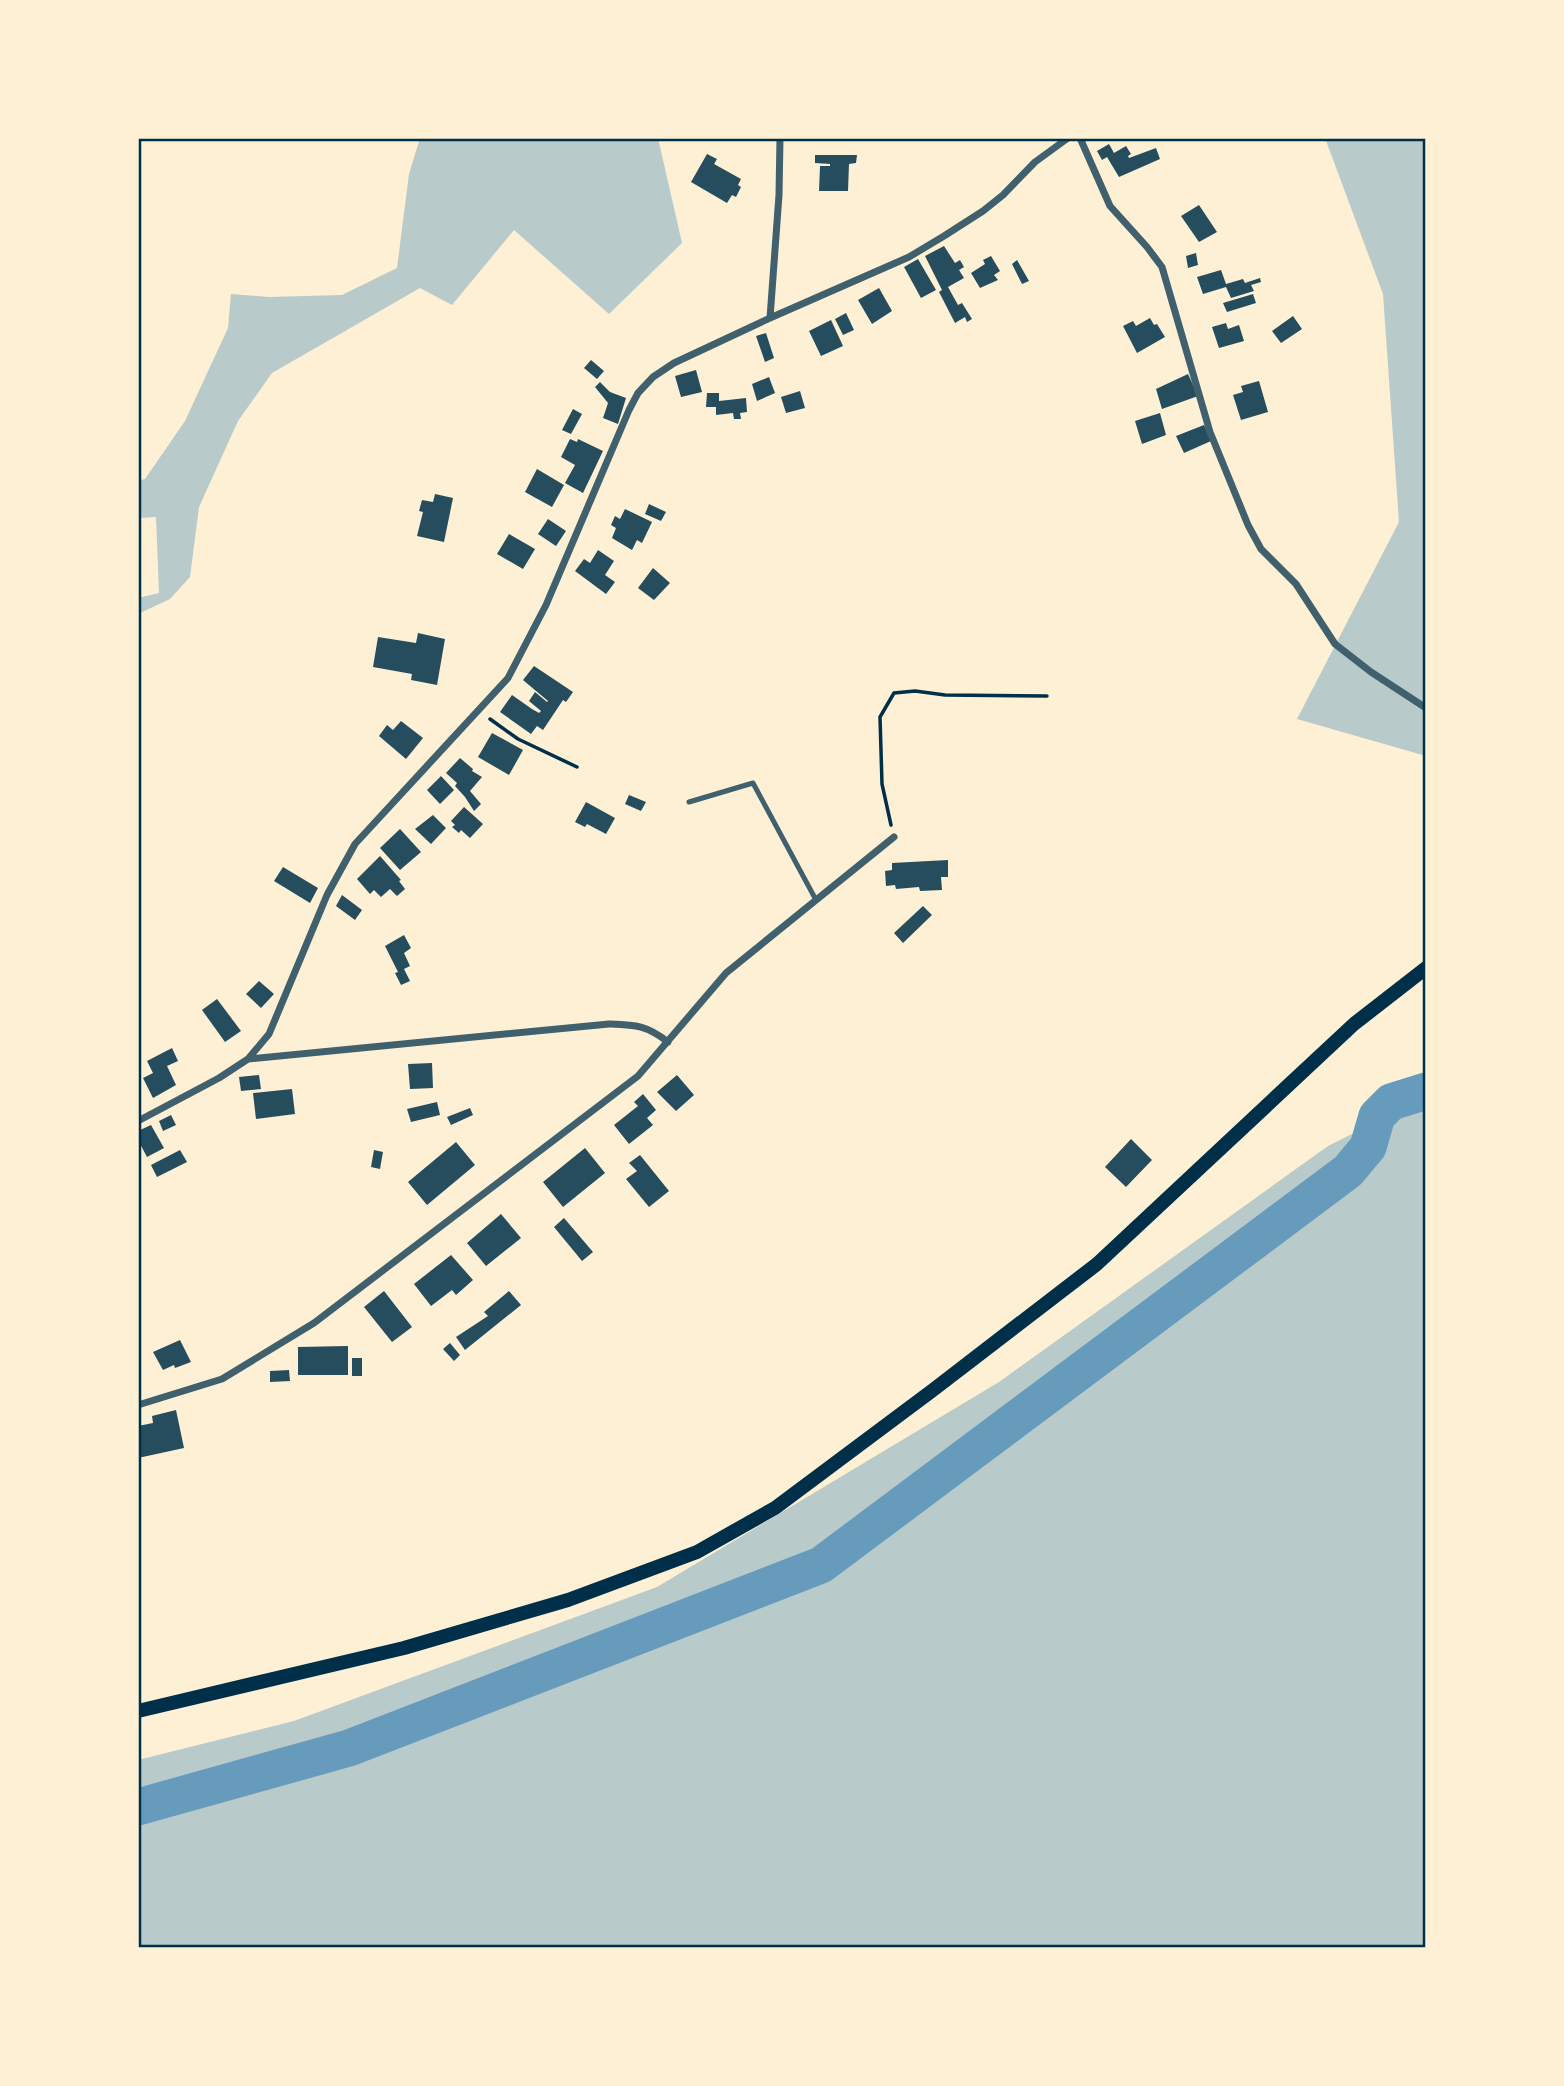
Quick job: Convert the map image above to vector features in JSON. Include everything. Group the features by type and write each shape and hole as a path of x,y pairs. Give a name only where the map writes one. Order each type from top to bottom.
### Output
{"main road":[{"path":"138,1711 404,1648 568,1601 697,1552 775,1508 1097,1264 1354,1024 1426,968"}],"street":[{"path":"770,318 779,195 780,138"},
{"path":"138,1121 219,1078 248,1059 269,1034 327,895 355,844 508,677 546,605 638,393 653,377 674,363 770,318 909,257 983,211 1035,162 1068,138"},
{"path":"1080,138 1110,206 1141,239 1162,267 1210,432 1248,526 1261,549 1296,584 1335,644 1371,672 1426,708"},
{"path":"138,1405 222,1379 314,1324 638,1076 726,973 894,837"},
{"path":"248,1059 609,1024 639,1025 653,1030 668,1042"}],"lane":[{"path":"689,802 753,783 816,900"}],"path":[{"path":"894,837 882,785 880,717 894,693 915,691 945,695 1047,695"},
{"path":"477,709 518,739 577,767"}],"shaded area":[{"path":"420,138 658,138 682,243 609,314 514,230 452,305 420,288 272,373 238,421 199,507 190,577 170,599 138,614 138,598 159,593 156,517 138,518 138,481 145,479 185,421 228,328 231,294 269,297 342,295 397,268 409,174"},
{"path":"1325,138 1426,138 1426,756 1297,719 1399,522 1383,294"},
{"path":"1426,1097 1426,1948 138,1948 138,1760 294,1721 657,1587 999,1382 1328,1146"}],"building":[{"path":"1109,144 1114,153 1126,146 1131,154 1129,158 1156,148 1160,159 1119,177 1107,157 1102,160 1097,151"},
{"path":"707,154 717,159 714,164 741,179 738,185 741,187 736,197 732,195 727,203 691,182"},
{"path":"815,155 857,155 856,163 849,164 848,191 819,191 820,166 830,164 815,163"},
{"path":"1199,205 1217,232 1199,242 1181,216"},
{"path":"944,246 955,263 960,260 964,267 959,270 964,278 948,287 958,305 962,303 972,319 967,322 965,317 955,323 925,256"},
{"path":"1196,253 1198,265 1188,268 1186,256"},
{"path":"991,256 1000,271 994,275 998,280 980,288 971,273 985,264 983,260"},
{"path":"918,259 936,290 921,298 904,267"},
{"path":"1017,260 1029,281 1022,284 1012,264"},
{"path":"1221,270 1226,284 1243,279 1245,283 1260,278 1261,282 1251,285 1254,291 1231,298 1226,287 1203,294 1197,277"},
{"path":"879,288 892,311 872,324 858,300"},
{"path":"1253,294 1256,303 1227,312 1223,303"},
{"path":"846,313 854,330 843,335 835,319"},
{"path":"1293,316 1302,329 1281,343 1272,331"},
{"path":"1150,318 1165,337 1137,353 1123,326 1133,321 1136,326"},
{"path":"831,320 843,346 821,356 809,331"},
{"path":"1226,323 1228,329 1239,325 1244,341 1219,348 1212,327"},
{"path":"766,333 774,358 765,362 756,336"},
{"path":"591,360 604,371 597,379 584,368"},
{"path":"696,370 702,392 681,397 675,376"},
{"path":"1188,374 1198,396 1162,409 1156,389"},
{"path":"769,377 775,393 757,401 752,384"},
{"path":"1259,381 1268,412 1241,420 1233,395 1243,392 1241,386"},
{"path":"600,382 610,392 626,398 618,424 603,418 608,403 595,387"},
{"path":"800,391 805,408 786,413 781,397"},
{"path":"707,393 719,393 719,401 746,398 747,412 740,413 741,419 734,419 733,413 716,415 716,407 706,407"},
{"path":"573,409 582,414 571,434 562,430"},
{"path":"1160,413 1166,435 1142,444 1135,421"},
{"path":"1204,425 1211,441 1184,453 1176,436"},
{"path":"570,439 577,442 578,439 603,451 583,493 565,483 575,465 561,457"},
{"path":"537,469 564,485 552,507 525,492"},
{"path":"435,494 453,498 444,542 417,536 423,512 419,511 422,500 433,502"},
{"path":"649,504 666,512 661,521 645,514"},
{"path":"625,509 652,522 642,543 637,540 632,550 612,538 616,528 611,525 615,516 620,519"},
{"path":"548,519 566,531 556,546 538,534"},
{"path":"509,534 535,549 523,569 497,554"},
{"path":"598,550 614,561 605,575 615,582 606,594 575,571 584,559 590,563"},
{"path":"653,568 670,583 654,600 638,588"},
{"path":"418,633 445,639 437,685 411,680 412,674 373,667 378,637 416,643"},
{"path":"534,666 573,692 566,702 563,700 543,730 537,726 531,734 500,712 512,695 539,713 541,711 529,701 535,692 548,701 523,680"},
{"path":"401,721 423,738 406,759 379,736 387,725 393,730"},
{"path":"492,733 523,750 509,775 478,757"},
{"path":"460,758 482,777 470,791 481,804 474,811 455,786 457,783 446,773"},
{"path":"441,776 454,790 440,804 427,790"},
{"path":"629,795 646,802 641,811 625,804"},
{"path":"586,802 615,818 606,834 587,824 585,827 575,822"},
{"path":"464,807 483,824 470,838 461,830 459,833 452,827 455,825 451,821"},
{"path":"433,815 446,828 431,844 415,829"},
{"path":"400,829 421,852 400,870 380,848"},
{"path":"380,856 401,880 399,881 405,889 397,896 390,889 381,897 374,890 370,894 357,879"},
{"path":"948,860 948,877 941,877 942,890 920,891 919,887 896,889 895,885 886,886 885,871 892,870 892,863"},
{"path":"283,867 318,888 310,903 274,881"},
{"path":"342,895 362,910 355,920 336,906"},
{"path":"923,906 932,915 903,943 894,933"},
{"path":"404,935 411,948 404,953 410,966 404,969 410,981 401,985 395,973 398,972 385,946"},
{"path":"259,981 274,994 261,1008 246,994"},
{"path":"217,999 241,1031 225,1042 202,1010"},
{"path":"172,1048 178,1061 167,1066 176,1085 153,1098 143,1078 153,1073 147,1061"},
{"path":"432,1063 433,1088 410,1089 408,1064"},
{"path":"259,1075 261,1089 241,1091 239,1077"},
{"path":"677,1075 694,1095 676,1111 657,1092"},
{"path":"292,1089 295,1114 256,1119 253,1093"},
{"path":"643,1094 656,1110 647,1118 653,1125 629,1144 614,1125 638,1106 634,1102"},
{"path":"437,1102 440,1115 411,1122 407,1109"},
{"path":"470,1108 473,1115 451,1125 447,1117"},
{"path":"171,1115 176,1125 163,1131 159,1121"},
{"path":"151,1125 164,1148 147,1157 138,1140 138,1131"},
{"path":"1131,1139 1152,1160 1126,1187 1105,1167"},
{"path":"456,1142 475,1165 427,1205 408,1182"},
{"path":"585,1148 605,1173 563,1207 543,1182"},
{"path":"180,1150 187,1162 157,1177 151,1165"},
{"path":"374,1150 383,1152 380,1169 371,1167"},
{"path":"640,1155 669,1191 649,1207 626,1179 637,1171 629,1163"},
{"path":"501,1214 521,1238 486,1266 467,1243"},
{"path":"564,1218 593,1252 582,1261 554,1227"},
{"path":"451,1255 473,1280 456,1295 452,1290 431,1306 414,1284"},
{"path":"384,1291 412,1327 392,1342 364,1307"},
{"path":"509,1291 521,1305 465,1350 456,1337 488,1316 484,1312"},
{"path":"180,1340 191,1362 163,1370 153,1352"},
{"path":"450,1343 460,1355 454,1361 443,1349"},
{"path":"348,1346 348,1375 298,1375 298,1347"},
{"path":"352,1358 362,1358 362,1376 352,1376"},
{"path":"289,1370 290,1381 270,1382 270,1371"},
{"path":"176,1410 184,1448 138,1458 138,1426 153,1423 152,1416"}],"waterway":[{"path":"138,1807 349,1748 821,1565 1348,1171 1368,1147 1377,1116 1391,1102 1426,1091"}]}
